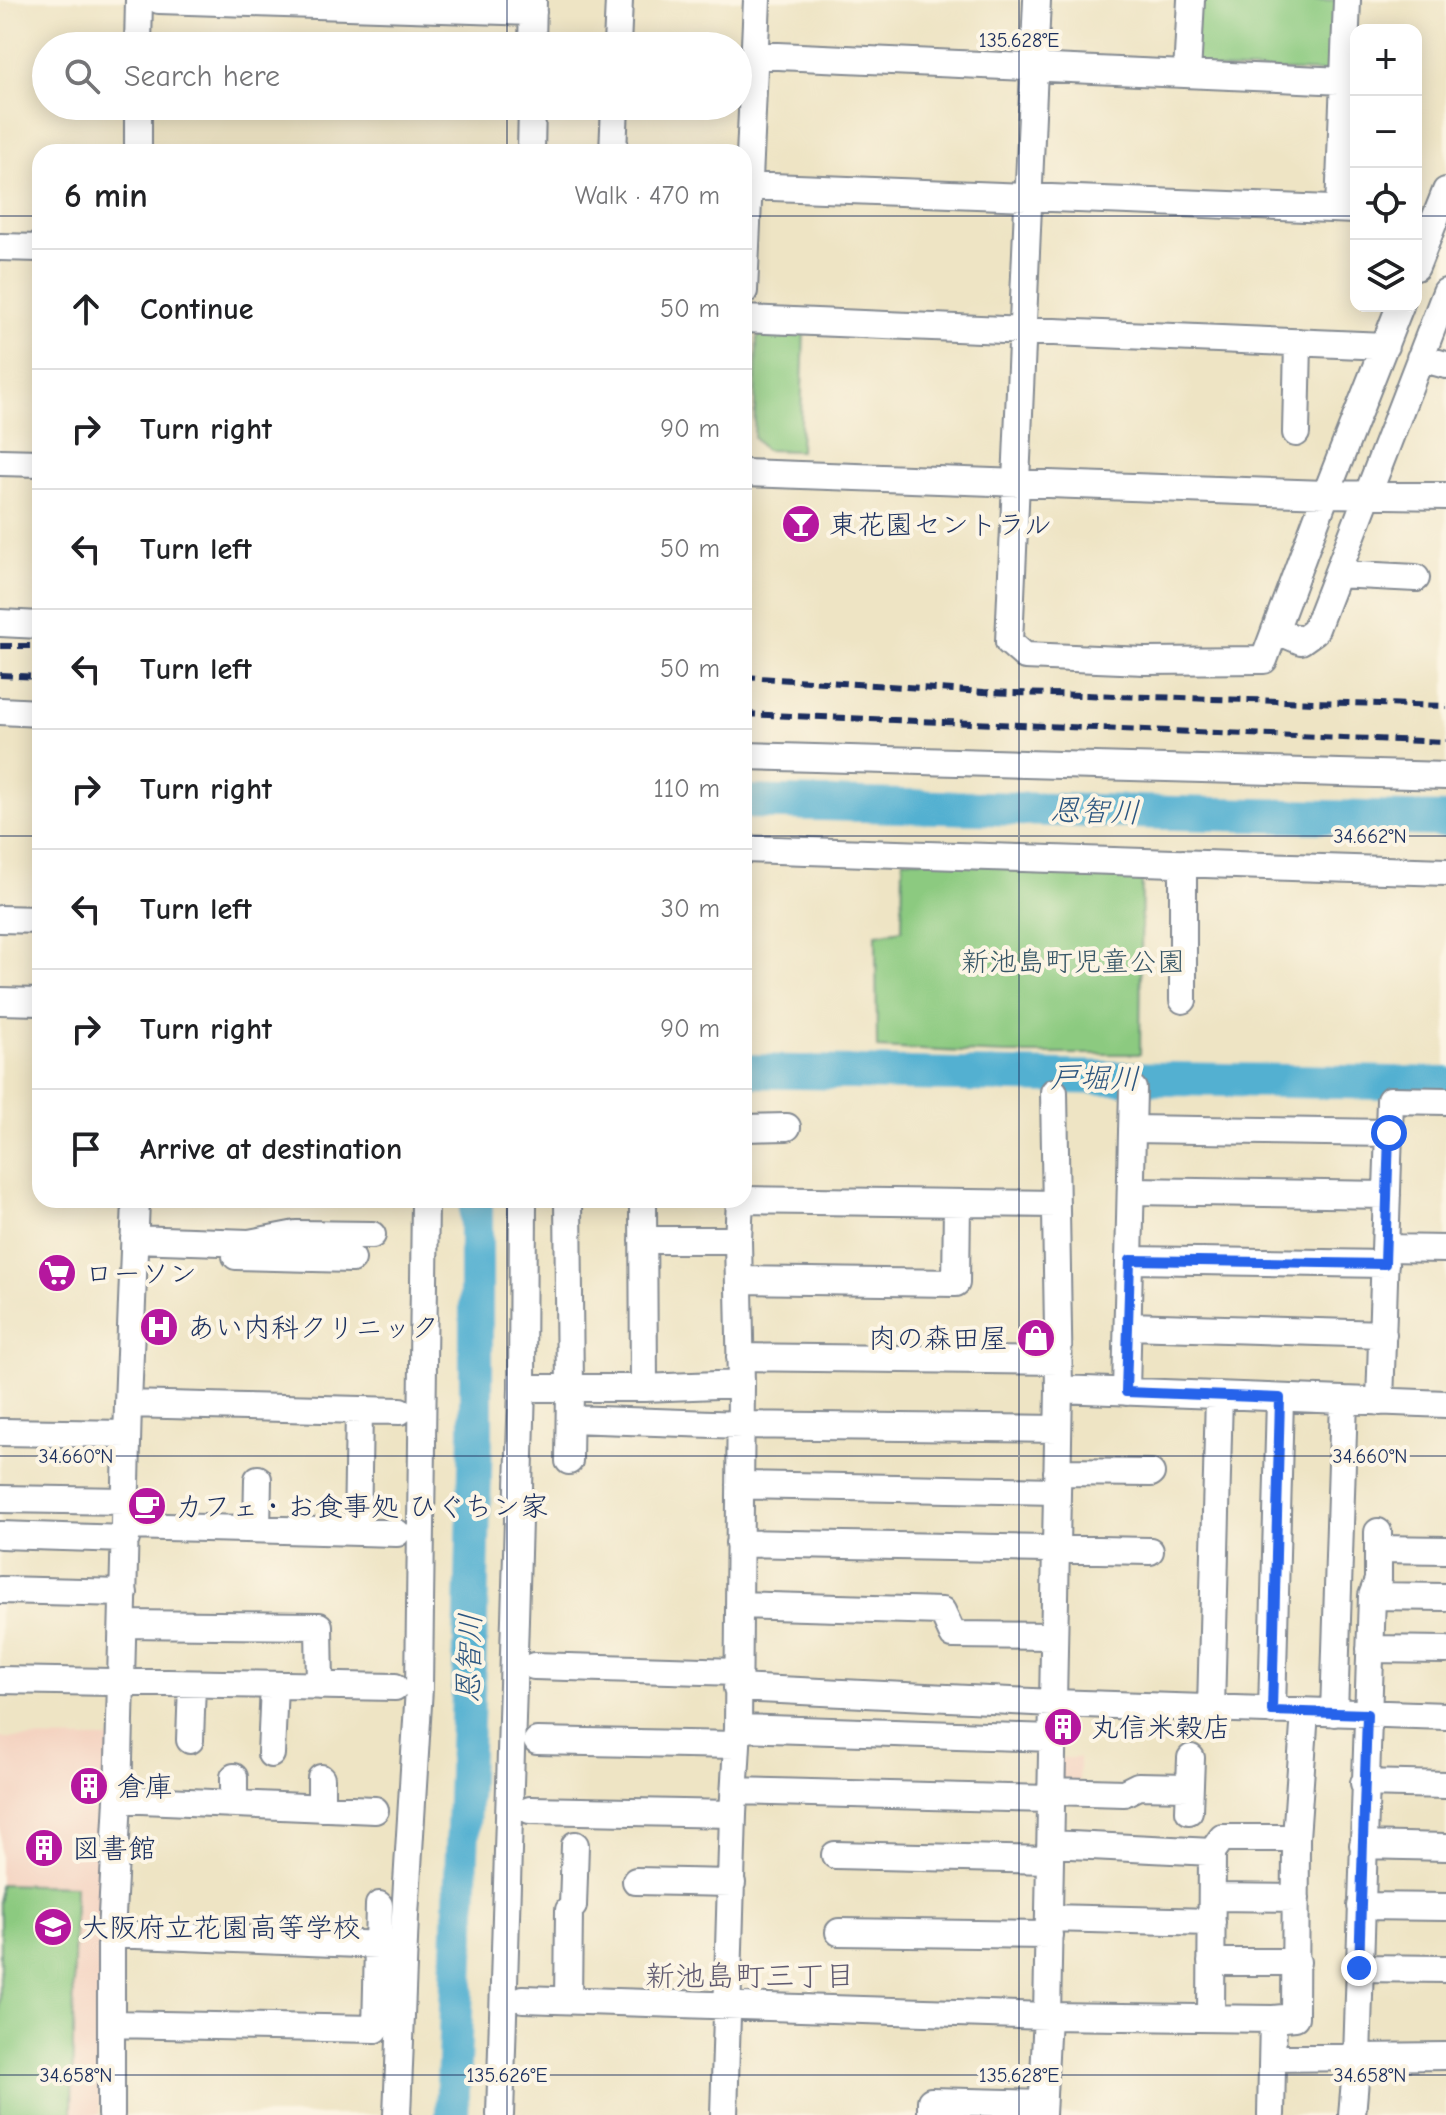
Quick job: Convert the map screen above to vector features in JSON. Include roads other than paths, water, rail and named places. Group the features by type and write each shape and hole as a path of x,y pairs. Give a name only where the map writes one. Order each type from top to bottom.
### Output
{"street":[{"path":"138,32 139,0"},
{"path":"159,0 533,6 532,32"},
{"path":"618,32 619,0"},
{"path":"752,99 757,0"},
{"path":"1037,0 1009,642 1025,656 1145,661 1264,660 1398,312"},
{"path":"1187,74 1191,0"},
{"path":"752,186 1348,210 1344,81 1347,0"},
{"path":"755,55 1344,81"},
{"path":"138,120 138,144"},
{"path":"531,144 532,120"},
{"path":"613,144 614,120"},
{"path":"749,144 751,120"},
{"path":"1422,249 1436,208"},
{"path":"0,247 32,248"},
{"path":"1275,630 1301,641 1315,631 1446,292"},
{"path":"752,319 1385,346"},
{"path":"1296,433 1298,342"},
{"path":"1420,358 1446,365"},
{"path":"0,462 32,463"},
{"path":"752,473 1446,496"},
{"path":"1337,574 1416,578"},
{"path":"0,623 32,625"},
{"path":"0,711 32,713"},
{"path":"752,756 1446,776"},
{"path":"752,849 1446,872"},
{"path":"1183,863 1183,1000"},
{"path":"0,919 32,920"},
{"path":"0,1001 32,1002"},
{"path":"1126,1392 1133,1089"},
{"path":"931,2115 931,2101 1042,2109 1047,2016 1059,1389 1054,1092"},
{"path":"1380,1402 1390,1100 1446,1101"},
{"path":"752,1128 787,1127"},
{"path":"1132,1129 1389,1133"},
{"path":"1131,1191 1387,1195"},
{"path":"752,1200 1056,1204"},
{"path":"740,1280 956,1283 957,1203"},
{"path":"111,2115 111,1934 118,1799 136,1208"},
{"path":"397,2115 419,1688 425,1208"},
{"path":"500,2115 522,1388 523,1208"},
{"path":"568,1208 569,1461"},
{"path":"643,1208 644,1388"},
{"path":"724,2115 737,1736 740,1208"},
{"path":"134,1246 249,1243 296,1234 372,1235"},
{"path":"643,1240 738,1240"},
{"path":"134,1246 352,1259"},
{"path":"1130,1260 1385,1256 1446,1249"},
{"path":"1129,1326 1383,1334"},
{"path":"740,1357 1058,1361"},
{"path":"522,1388 741,1384"},
{"path":"1059,1389 1446,1404"},
{"path":"1211,1709 1219,1395"},
{"path":"1272,1711 1280,1398"},
{"path":"1334,1713 1344,1400"},
{"path":"128,1404 400,1411"},
{"path":"357,1531 359,1410"},
{"path":"570,1419 741,1425 1058,1429"},
{"path":"0,1432 127,1434"},
{"path":"740,1485 1057,1481 1151,1473"},
{"path":"257,1529 258,1479"},
{"path":"0,1499 126,1522 397,1533"},
{"path":"0,1535 126,1522"},
{"path":"1352,2115 1357,2057 1372,1596 1378,1580 1378,1540 1446,1550"},
{"path":"739,1543 1150,1551"},
{"path":"0,1590 124,1593"},
{"path":"1372,1596 1446,1597"},
{"path":"739,1605 942,1611 953,1635 1054,1636"},
{"path":"123,1624 319,1626 320,1686"},
{"path":"1370,1649 1446,1650"},
{"path":"534,1666 1053,1703 1446,1716"},
{"path":"0,1680 395,1687"},
{"path":"190,1740 192,1684"},
{"path":"271,1754 274,1685"},
{"path":"523,1999 1047,2016 1295,2017 1296,1838 1305,1712"},
{"path":"537,1741 737,1736 1053,1738"},
{"path":"530,1810 1124,1793 1138,1786 1189,1799 1191,1758"},
{"path":"234,1777 234,1804"},
{"path":"321,1778 321,1808"},
{"path":"1364,1783 1446,1785"},
{"path":"118,1799 375,1810"},
{"path":"1211,2017 1212,1852 1222,1838 1296,1838"},
{"path":"568,2000 569,1910 573,1906 575,1845"},
{"path":"1363,1845 1446,1847"},
{"path":"835,1855 1212,1852"},
{"path":"636,1881 732,1883"},
{"path":"839,1932 1049,1926 1212,1910 1296,1898"},
{"path":"111,2024 376,2029 381,1945 379,1905"},
{"path":"1361,1906 1446,1907"},
{"path":"111,1934 381,1945"},
{"path":"1211,1962 1297,1962"},
{"path":"1359,1968 1446,1969"},
{"path":"1271,2115 1273,2019"},
{"path":"1273,2058 1446,2056"}],"waterway":[{"name":"恩智川","path":"752,802 1446,820"},
{"name":"戸堀川","path":"752,1071 1446,1084"},
{"name":"恩智川","path":"452,2115 476,1433 476,1208"}],"railway":[{"path":"0,646 32,646"},
{"path":"0,675 32,677"},
{"path":"752,678 984,692 1446,706"},
{"path":"752,714 1446,742"}],"place":[{"name":"東花園セントラル","path":"801,524"},
{"name":"ローソン","path":"57,1273"},
{"name":"あい内科クリニック","path":"159,1327"},
{"name":"肉の森田屋","path":"1036,1338"},
{"name":"カフェ・お食事処 ひぐちン家","path":"147,1506"},
{"name":"丸信米穀店","path":"1063,1727"},
{"name":"倉庫","path":"89,1786"},
{"name":"図書館","path":"44,1848"},
{"name":"大阪府立花園高等学校","path":"53,1927"}],"district":[{"name":"新池島町三丁目","path":"750,1976"}],"park label":[{"name":"新池島町児童公園","path":"1073,961"}]}
